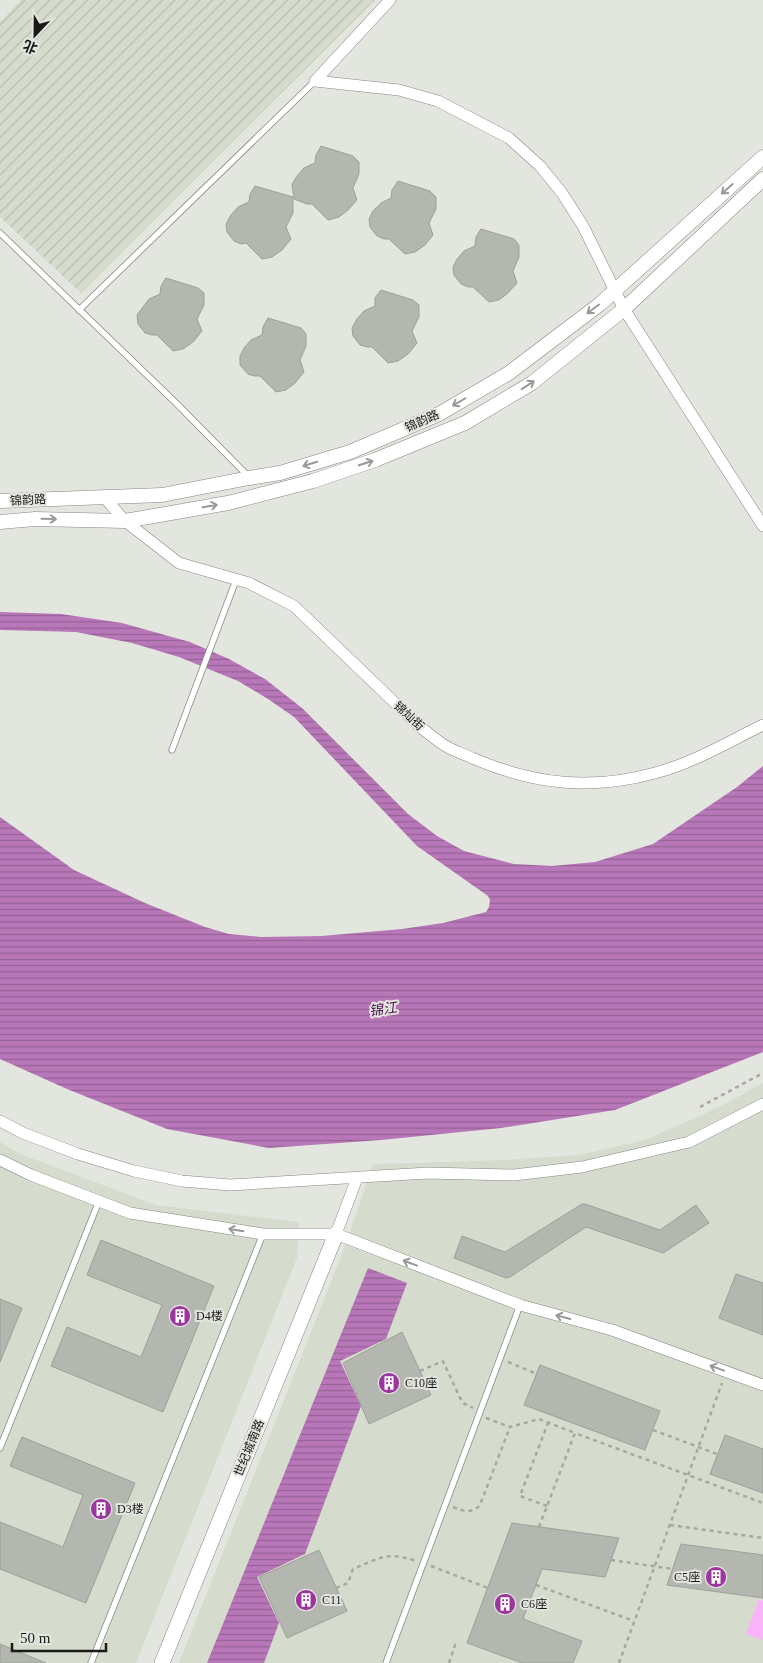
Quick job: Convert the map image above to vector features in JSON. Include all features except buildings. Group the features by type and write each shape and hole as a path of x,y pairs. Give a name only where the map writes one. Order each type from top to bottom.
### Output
{"main road":[{"name":"世纪城南路","path":"162,1663 336,1234"}],"street":[{"path":"315,81 390,0"},
{"path":"315,81 399,90 438,102 509,138 540,166 562,193 583,226 624,309 763,526"},
{"name":"锦韵路","path":"0,501 162,494 280,474 350,452 438,414 509,373 600,304 763,157"},
{"name":"锦韵路","path":"0,522 35,519 125,521 228,503 313,481 375,460 465,423 532,383 624,309 763,179"},
{"name":"锦灿街","path":"104,497 125,521 179,562 248,583 294,606 420,726 442,744 490,765 528,778 562,783 613,782 655,773 686,762 763,725"},
{"path":"0,1121 23,1133 78,1154 134,1170 182,1181 230,1185 428,1173 514,1174 582,1167 689,1142 763,1104"},
{"path":"0,1160 31,1175 130,1213 263,1234 336,1234 520,1305 612,1330 763,1385"},
{"path":"336,1234 357,1178"}],"lane":[{"path":"79,310 315,81"},
{"path":"0,233 177,404 249,478"},
{"path":"172,750 236,580"},
{"path":"0,1448 99,1201"},
{"path":"92,1663 263,1234"},
{"path":"386,1663 481,1414 520,1305"}],"path":[{"path":"700,1107 763,1073"},
{"path":"501,1360 536,1374"},
{"path":"420,1372 443,1362 463,1403 481,1414 510,1427 539,1419 763,1503"},
{"path":"619,1663 727,1371"},
{"path":"546,1506 520,1496 548,1422"},
{"path":"446,1504 468,1512 477,1509 510,1427"},
{"path":"653,1430 717,1454"},
{"path":"539,1527 575,1433"},
{"path":"670,1525 763,1538"},
{"path":"336,1588 348,1583 353,1569 384,1556 395,1555 488,1588"},
{"path":"611,1560 673,1569"},
{"path":"536,1585 634,1621"},
{"path":"449,1663 456,1642"}],"shaded area":[{"path":"21,0 375,0 81,293 0,217 0,22"},
{"path":"763,1083 763,1663 179,1663 344,1249 373,1164 506,1160 579,1155 645,1140 719,1107"},
{"path":"0,1142 23,1155 156,1205 299,1222 297,1258 136,1663 0,1663"},
{"path":"759,1599 763,1601 763,1640 746,1634"}],"water":[{"name":"锦江","path":"0,612 61,614 122,623 190,642 229,659 265,679 302,708 408,814 437,836 464,851 514,864 552,866 595,862 653,844 737,787 763,766 763,1052 615,1110 501,1128 381,1140 269,1148 167,1129 67,1089 0,1059 0,817 74,870 145,903 205,927 229,934 261,937 322,936 402,929 443,923 486,912 490,900 488,896 417,846 294,717 238,681 179,657 132,643 76,632 0,630"},
{"path":"368,1268 407,1283 386,1339 340,1361 361,1406 305,1554 257,1577 279,1623 264,1663 207,1663"}],"place":[{"name":"D4楼","path":"180,1316"},
{"name":"C10座","path":"389,1383"},
{"name":"D3楼","path":"101,1509"},
{"name":"C5座","path":"716,1577"},
{"name":"C11","path":"306,1600"},
{"name":"C6座","path":"505,1604"}]}
